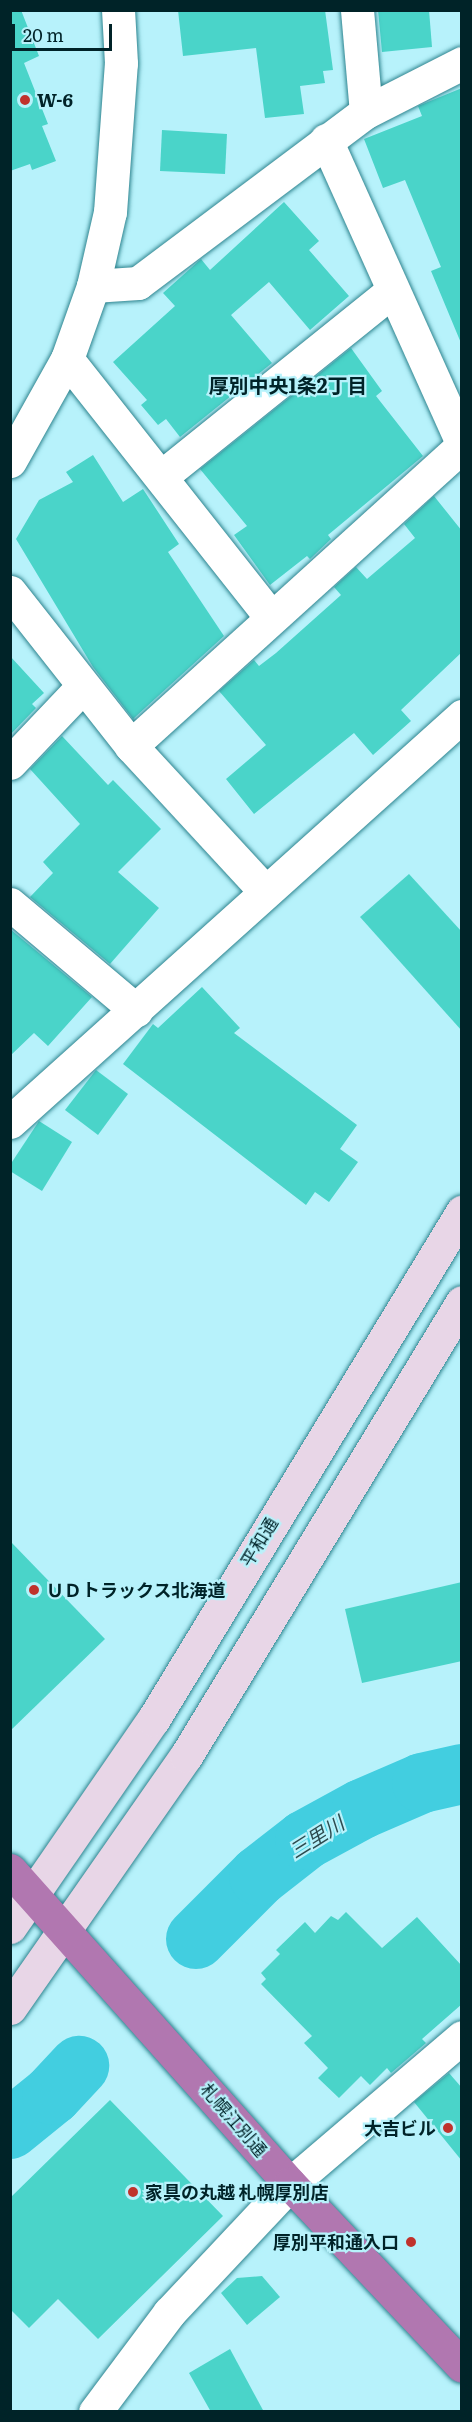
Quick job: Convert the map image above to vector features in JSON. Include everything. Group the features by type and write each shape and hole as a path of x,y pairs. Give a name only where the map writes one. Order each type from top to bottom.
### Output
{"highway":[{"name":"札幌江別通","path":"21,1881 290,2184 462,2366"}],"street":[{"path":"10,461 67,359 93,286 110,213 121,63 118,10"},
{"path":"357,10 366,112"},
{"path":"93,286 138,284 366,112 462,63"},
{"path":"131,746 462,445 326,140"},
{"path":"162,476 392,291"},
{"path":"67,359 162,476 271,617"},
{"path":"10,592 131,746 265,891"},
{"path":"10,763 83,686"},
{"path":"10,1122 462,716"},
{"path":"10,904 136,1010"},
{"name":"平和通","path":"10,1927 21,1881 153,1720 459,1223"},
{"path":"10,2008 64,1927 186,1755 462,1302"},
{"path":"95,2412 169,2313 290,2184 462,2037"}],"building":[{"name":"W-6","path":"10,10 21,10 39,56 24,63 48,124 42,126 56,161 32,170 30,164 10,171"},
{"path":"178,10 325,10 333,70 323,71 325,83 300,86 304,114 265,118 256,48 183,56"},
{"path":"378,10 429,10 432,47 382,52"},
{"path":"462,88 461,343 431,271 441,267 405,180 383,188 364,139 422,116 418,106"},
{"path":"162,130 227,134 225,174 160,171"},
{"path":"284,202 319,241 309,250 349,296 310,330 269,282 231,315 272,363 180,437 166,419 158,425 141,405 147,400 113,362 175,306 163,293 201,259 210,270"},
{"path":"351,348 382,391 376,396 423,456 328,535 331,539 310,559 307,556 270,585 234,535 247,526 200,469"},
{"path":"93,455 123,502 143,489 179,544 168,552 224,636 133,719 93,667 16,539 39,500 73,482 66,472"},
{"path":"434,496 462,531 462,652 401,710 411,721 373,755 354,733 254,814 226,779 266,745 219,691 254,660 259,666 276,653 341,595 334,587 356,567 367,579 415,538 404,524"},
{"path":"10,656 44,693 32,704 36,708 10,735"},
{"path":"62,736 108,785 113,780 161,829 118,872 159,908 110,964 30,897 53,873 43,862 80,824 30,769"},
{"path":"409,874 462,932 462,1031 360,917"},
{"path":"10,929 92,997 48,1046 34,1033 10,1056"},
{"path":"202,987 240,1028 234,1033 357,1125 340,1149 358,1162 329,1202 315,1192 306,1205 123,1064 153,1024 158,1028"},
{"path":"96,1070 128,1094 98,1135 65,1110"},
{"path":"39,1121 72,1142 42,1191 10,1171 10,1165"},
{"name":"ＵＤトラックス北海道","path":"10,1541 105,1639 10,1731"},
{"path":"462,1582 462,1661 362,1683 345,1609"},
{"path":"346,1912 382,1948 417,1917 462,1966 462,2004 422,2039 426,2043 391,2073 387,2068 370,2085 361,2076 339,2098 318,2078 328,2068 304,2043 312,2036 261,1984 266,1979 261,1973 280,1954 276,1950 305,1922 315,1933 331,1916 338,1920"},
{"name":"大吉ビル","path":"449,2073 462,2088 462,2161 414,2102"},
{"path":"110,2100 223,2216 98,2339 58,2299 29,2328 10,2309 10,2198"},
{"path":"262,2276 280,2297 247,2325 221,2293 237,2278"},
{"path":"230,2349 264,2412 211,2412 189,2373"}],"waterway":[{"name":"三里川","path":"196,1939 259,1876 305,1840 362,1809 422,1783 462,1774"},
{"name":"三里川","path":"10,2129 52,2095 79,2066"}],"place":[{"name":"W-6","path":"25,100"},
{"name":"ＵＤトラックス北海道","path":"34,1590"},
{"name":"大吉ビル","path":"448,2128"},
{"name":"家具の丸越 札幌厚別店","path":"133,2192"},
{"name":"厚別平和通入口","path":"411,2242"}],"district":[{"name":"厚別中央1条2丁目","path":"288,384"}]}
